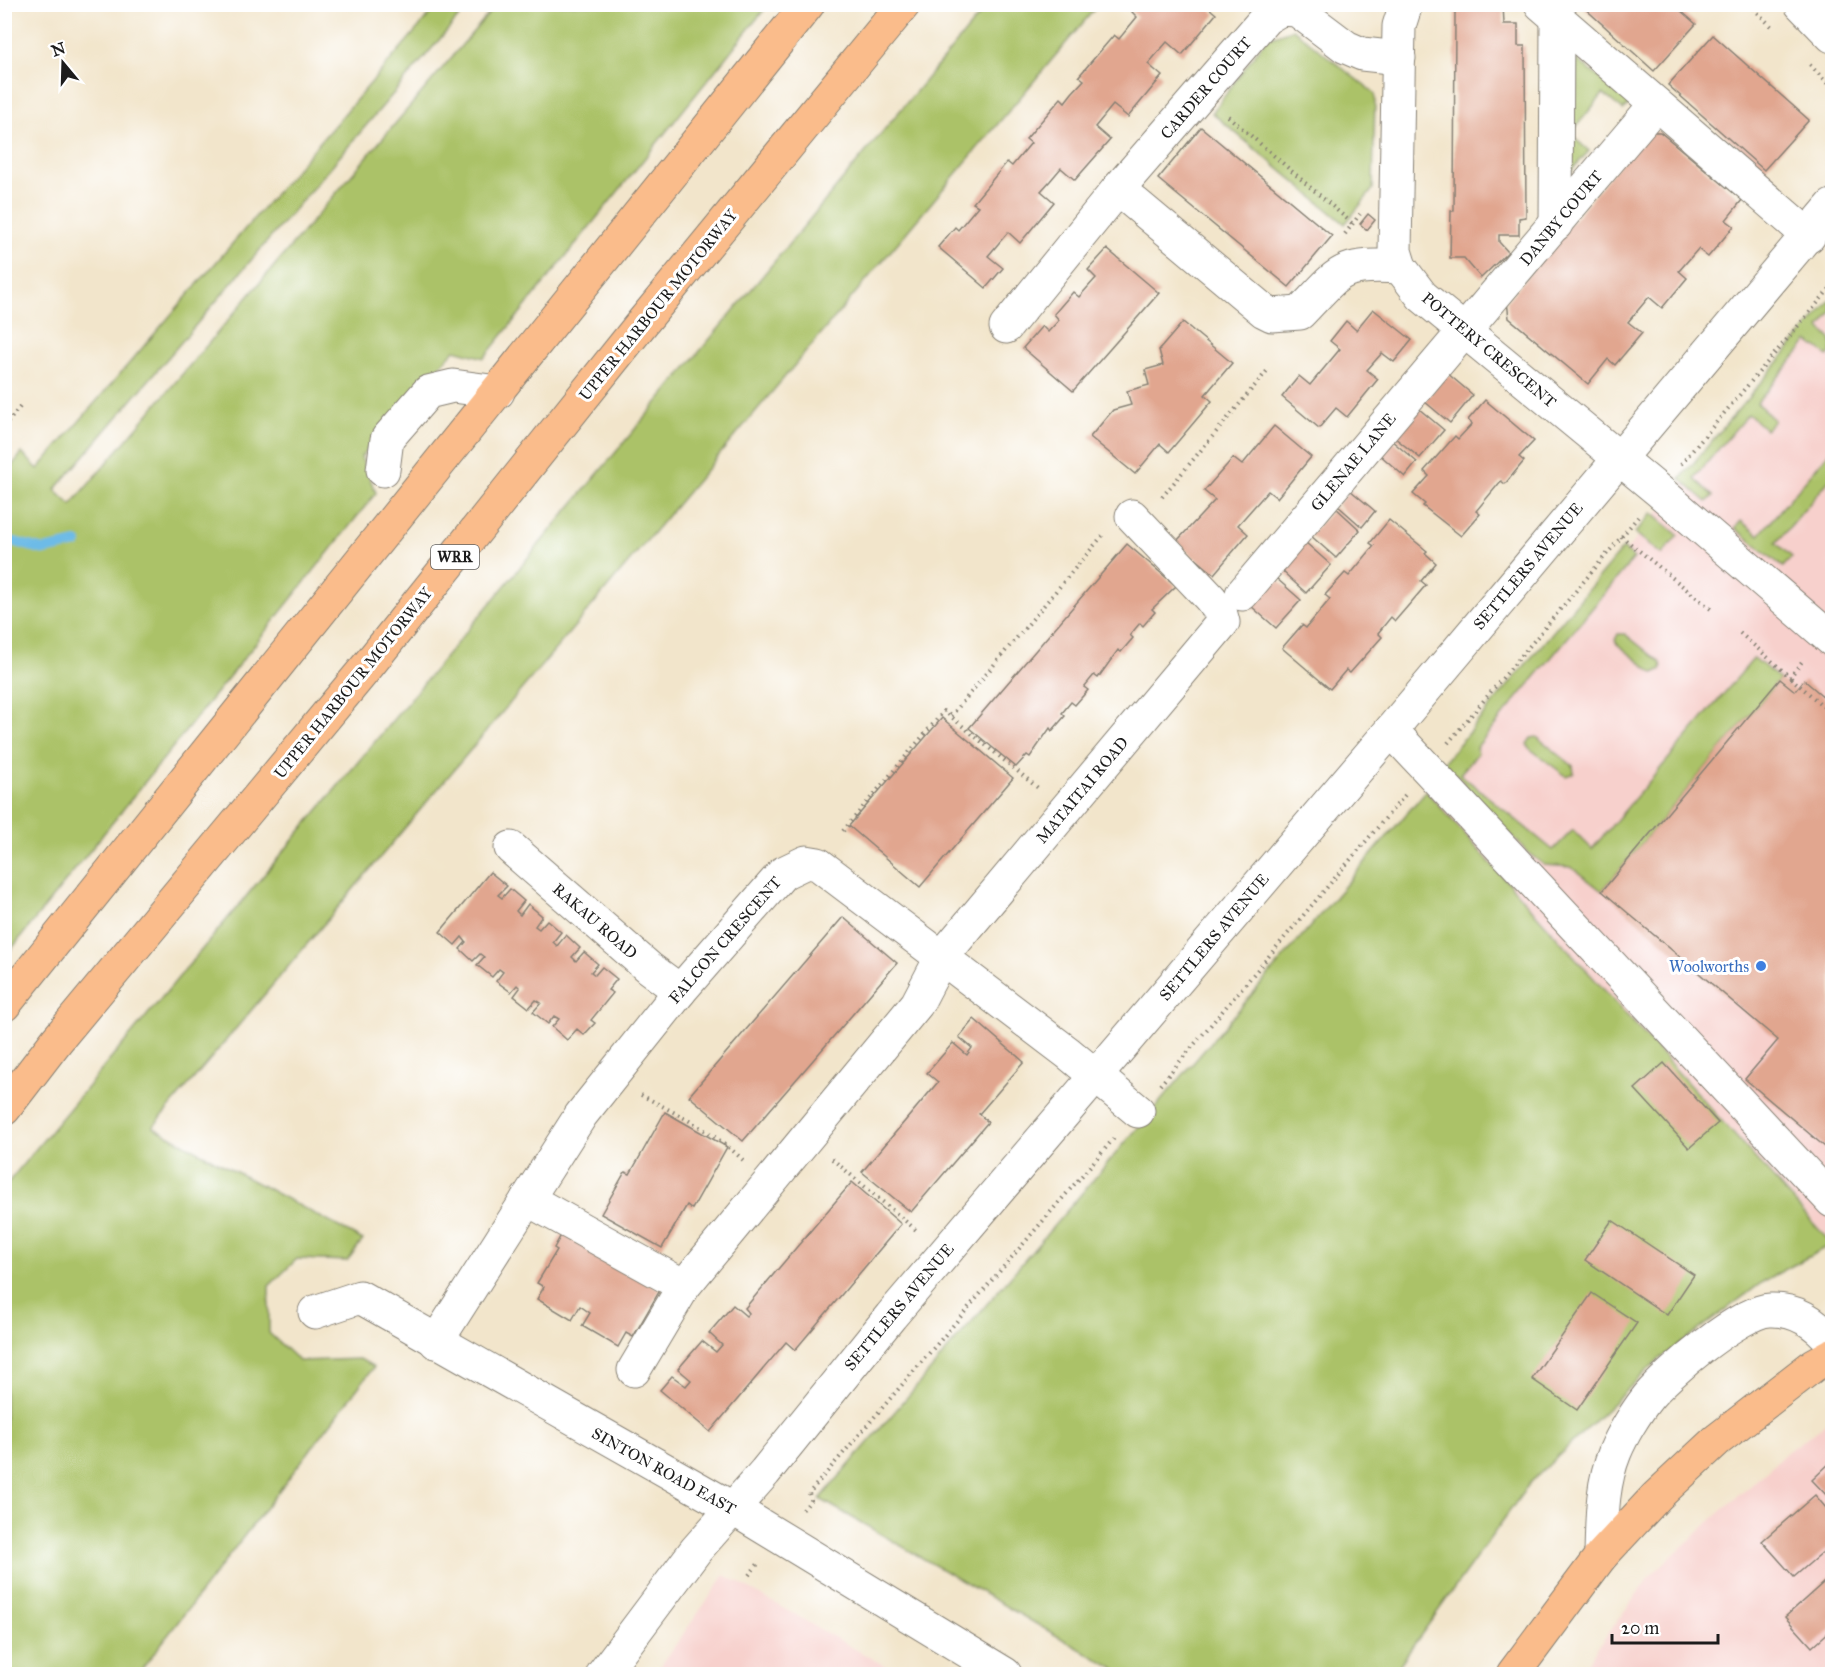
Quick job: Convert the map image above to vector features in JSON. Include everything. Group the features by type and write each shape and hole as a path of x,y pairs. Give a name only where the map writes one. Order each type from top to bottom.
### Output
{"main road":[{"path":"4,1005 808,4"},
{"name":"UPPER HARBOUR MOTORWAY","path":"4,1109 57,1040 370,663 642,322 904,4"},
{"path":"1513,1674 1601,1556 1657,1496 1717,1440 1814,1365 1833,1355"}],"street":[{"name":"POTTERY CRESCENT","path":"1406,4 1399,26 1395,251 1400,267 1422,296 1659,490 1820,648"},
{"path":"1801,4 1833,36"},
{"name":"CARDER COURT","path":"1006,327 1118,189 1266,18 1281,9 1297,10 1346,47 1362,54 1399,58"},
{"path":"1549,12 1809,236"},
{"path":"1549,12 1557,224"},
{"name":"DANBY COURT","path":"1464,330 1557,224 1656,104"},
{"path":"1118,189 1264,311 1272,315 1300,313 1342,270 1360,265 1400,267"},
{"name":"SETTLERS AVENUE","path":"603,1674 696,1550 891,1316 1391,730 1833,206"},
{"name":"GLENAE LANE","path":"1242,594 1464,330"},
{"path":"383,470 387,439 428,392 453,386 498,392"},
{"name":"MATAITAI ROAD","path":"634,1370 684,1286 809,1138 917,1004 941,958 1222,622 1220,611 1210,598 1133,515"},
{"path":"1391,730 1830,1191"},
{"name":"RAKAU ROAD","path":"511,848 650,969 680,991"},
{"name":"FALCON CRESCENT","path":"436,1342 581,1115 680,991 783,873 806,862 818,864 1068,1053 1137,1113"},
{"path":"527,1199 684,1286"},
{"name":"SINTON ROAD EAST","path":"315,1312 360,1298 732,1508 1005,1674"},
{"path":"1601,1556 1603,1494 1606,1483 1615,1452 1647,1397 1706,1345 1738,1322 1768,1310 1803,1316 1821,1327 1833,1342"}],"path":[{"path":"1220,110 1354,225 1339,242"},
{"path":"1678,468 1833,286"},
{"path":"951,716 1267,371"},
{"path":"4,427 20,407"},
{"path":"801,1512 811,1500 809,1492 1137,1113 1643,510"},
{"path":"1621,536 1712,609"},
{"path":"1740,633 1790,677 1820,648"},
{"path":"1791,678 1833,714"},
{"path":"843,831 945,711 1040,789"},
{"path":"635,1092 720,1140 768,1185"},
{"path":"809,1138 916,1230"},
{"path":"749,1575 761,1560"}],"shaded area":[{"path":"1832,304 1832,1242 1426,791"},
{"path":"1832,1419 1832,1667 1828,1674 1578,1674 1651,1575 1788,1451"},
{"path":"725,1575 899,1674 655,1674"}],"green space":[{"path":"438,5 469,5 55,490 71,505 496,5 768,5 484,358 455,350 405,403 361,457 376,493 5,957 5,474 22,453 38,469"},
{"path":"988,5 1098,5 153,1127 363,1240 347,1261 297,1259 269,1286 269,1333 299,1361 360,1359 374,1367 138,1674 5,1674 5,1186"},
{"path":"1293,29 1375,94 1373,189 1345,224 1212,113 1266,39"},
{"path":"1567,52 1631,103 1623,110 1603,94 1570,134 1589,151 1568,174"},
{"path":"1832,298 1832,312 1820,328 1832,340 1832,350 1828,356 1808,341 1757,403 1774,420 1766,430 1748,414 1694,478 1713,496 1707,502 1680,479"},
{"path":"1832,449 1832,477 1776,543 1792,557 1783,567 1735,528 1741,521 1759,535"},
{"path":"1652,513 1678,535 1662,555 1635,533"},
{"path":"1623,548 1634,558 1476,748 1478,753 1460,774 1553,850 1573,830 1592,849 1754,658 1780,679 1602,891 1571,867 1544,865 1527,852 1444,762"},
{"path":"1618,634 1625,634 1661,663 1662,669 1654,673 1617,644 1615,640"},
{"path":"1537,737 1573,766 1574,773 1566,776 1529,748 1527,744 1531,738"},
{"path":"1426,791 1832,1244 1764,1281 1656,1362 1529,1484 1393,1674 1123,1674 820,1499"}],"building":[{"path":"1139,4 1204,4 1216,14 1182,55 1167,42 1148,64 1162,76 1128,117 1113,105 1095,127 1110,140 1075,180 1061,168 1041,191 1054,202 1020,243 1008,232 988,256 1003,268 986,288 938,247 955,227 958,230 978,206 973,203 1007,162 1012,166 1031,143 1026,139 1061,98 1065,102 1084,80 1079,76 1114,35 1119,39 1137,17 1132,12"},
{"path":"1461,4 1503,4 1504,24 1518,24 1518,46 1525,46 1526,217 1519,218 1519,235 1499,235 1499,242 1508,252 1481,278 1464,258 1450,258 1451,211 1454,211 1455,12"},
{"path":"1580,4 1673,4 1696,24 1654,71"},
{"path":"1713,35 1809,120 1764,170 1668,85"},
{"path":"1201,127 1332,236 1289,287 1158,179"},
{"path":"1646,132 1660,132 1742,200 1726,220 1734,226 1708,257 1698,249 1679,271 1687,278 1662,308 1649,297 1628,322 1642,333 1615,365 1608,359 1588,384 1509,318 1507,301"},
{"path":"1368,214 1375,220 1367,230 1360,224"},
{"path":"1107,249 1159,293 1073,391 1023,348 1042,326 1048,332 1059,320 1054,314 1073,292 1079,297 1096,278 1088,270"},
{"path":"1373,309 1412,340 1394,362 1382,353 1367,370 1378,379 1347,417 1336,408 1319,428 1282,397 1299,376 1310,385 1340,349 1330,341 1346,321 1356,330"},
{"path":"1183,322 1232,363 1205,395 1212,401 1169,452 1160,444 1135,474 1090,437 1113,410 1131,405 1127,391 1149,385 1145,370 1163,365 1159,350"},
{"path":"1447,373 1473,395 1450,423 1424,401"},
{"path":"1485,400 1534,441 1519,457 1524,461 1505,484 1501,481 1476,511 1480,514 1461,536 1423,506 1425,504 1413,494 1429,476 1424,471 1455,436 1458,439 1472,424 1468,420"},
{"path":"1418,408 1444,430 1420,458 1394,437"},
{"path":"1274,426 1311,457 1277,498 1268,491 1238,525 1248,534 1214,574 1176,542 1215,500 1204,491 1233,458 1242,465"},
{"path":"1391,440 1417,462 1405,477 1379,454"},
{"path":"1350,490 1375,511 1362,527 1337,505"},
{"path":"1335,507 1360,530 1336,558 1310,535"},
{"path":"1389,520 1427,551 1425,553 1436,563 1421,581 1426,585 1395,621 1391,617 1378,633 1382,637 1350,673 1346,670 1330,689 1282,648 1302,625 1306,628 1330,599 1325,595 1345,573 1349,576 1374,546 1370,543"},
{"path":"1305,542 1331,565 1306,593 1281,570"},
{"path":"1127,544 1176,586 1152,609 1155,612 1143,626 1140,623 1130,635 1133,638 1121,652 1118,650 1098,678 1094,675 1084,687 1088,690 1075,705 1071,702 1062,713 1065,716 1052,731 1050,728 1030,757 1027,755 1016,767 969,728"},
{"path":"1276,578 1301,600 1276,628 1251,606"},
{"name":"Woolworths","path":"1780,679 1795,691 1804,680 1832,704 1832,1138 1825,1147 1745,1079 1778,1040 1602,891"},
{"path":"942,718 1013,778 920,887 849,826"},
{"path":"490,872 507,886 498,895 502,898 510,889 524,901 516,911 520,915 528,904 542,916 535,926 539,929 547,920 561,932 553,942 557,946 566,935 580,948 572,957 576,961 584,952 598,964 591,972 595,975 602,967 617,979 608,990 613,993 591,1020 595,1023 584,1035 577,1029 567,1040 552,1027 559,1019 554,1016 548,1024 533,1012 541,1003 536,1000 529,1008 514,996 520,988 517,985 511,992 496,981 503,972 499,969 492,977 477,965 484,957 480,954 473,961 460,949 466,942 462,937 455,945 440,932"},
{"path":"843,917 897,963 743,1141 689,1096"},
{"path":"974,1019 1024,1062 979,1114 988,1122 911,1212 862,1172 938,1082 927,1073 953,1043 967,1055 972,1048 959,1037"},
{"path":"1664,1063 1718,1123 1689,1148 1635,1089"},
{"path":"665,1112 727,1147 692,1209 687,1205 662,1248 601,1214 625,1172 630,1174"},
{"path":"852,1182 901,1224 795,1350 786,1342 710,1432 660,1390 672,1376 686,1386 691,1380 678,1369 702,1341 716,1352 722,1345 709,1333 733,1305 746,1316 749,1313 745,1308"},
{"path":"1612,1220 1694,1275 1667,1315 1585,1260"},
{"path":"565,1228 660,1290 633,1337 626,1333 618,1347 582,1326 590,1313 580,1306 572,1320 537,1299 544,1287 537,1283 557,1250 554,1248"},
{"path":"1592,1293 1637,1323 1577,1410 1532,1379"},
{"path":"1832,1461 1832,1501 1812,1480"},
{"path":"1815,1495 1832,1515 1832,1544 1794,1577 1762,1541"},
{"path":"1832,1575 1832,1629 1812,1647 1785,1617"}],"waterway":[{"path":"4,539 44,550 77,543"}],"place":[{"name":"Woolworths","path":"1761,966"}]}
